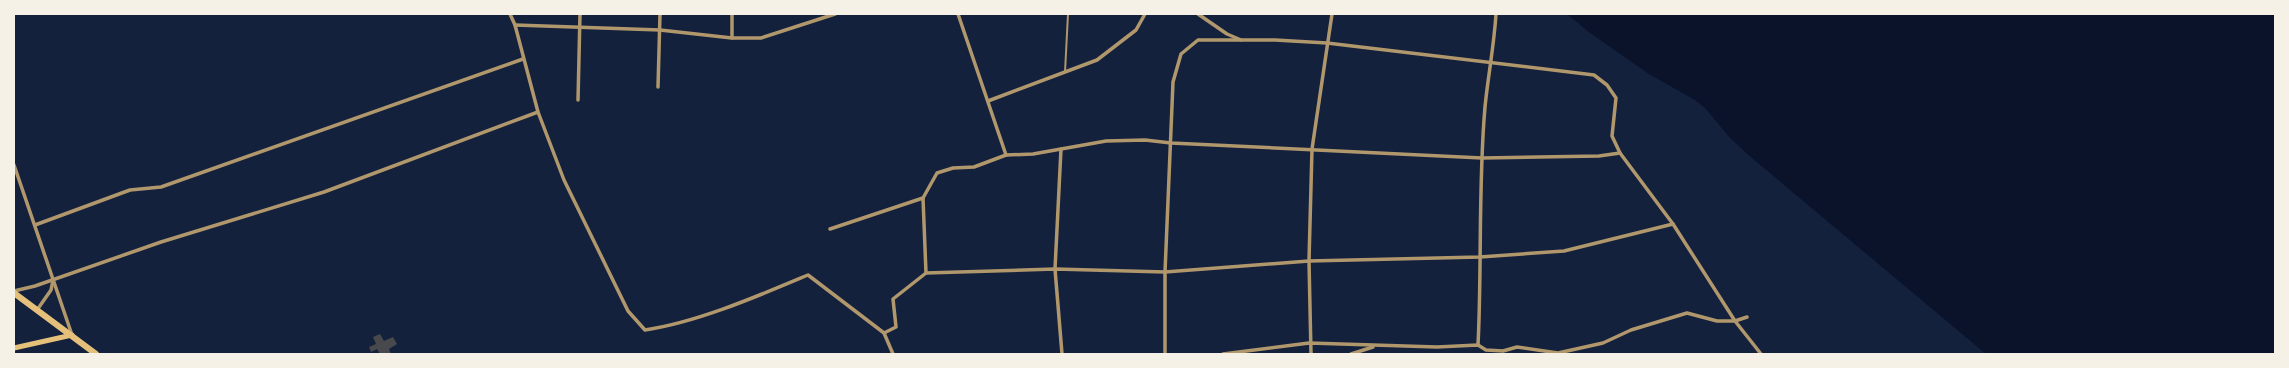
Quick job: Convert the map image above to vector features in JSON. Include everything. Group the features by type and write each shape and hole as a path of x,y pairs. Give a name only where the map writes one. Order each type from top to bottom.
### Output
{"highway":[{"path":"14,292 96,354"}],"main road":[{"path":"14,348 72,335"}],"street":[{"path":"510,14 515,25 538,112 564,180 628,311 645,330 666,327 706,314 808,275 884,333 893,354"},
{"path":"578,100 580,14"},
{"path":"658,87 660,14"},
{"path":"732,14 732,38"},
{"path":"515,25 579,29 660,30 732,38 761,38 835,14"},
{"path":"958,14 1006,155"},
{"path":"988,101 1097,60 1136,30 1145,14"},
{"path":"1198,14 1227,34 1244,41"},
{"path":"1311,354 1309,343 1309,261 1312,149 1332,14"},
{"path":"1478,345 1482,158 1490,64 1494,53 1496,14"},
{"path":"1164,354 1165,272 1173,82 1181,54 1198,40 1327,43 1490,64 1567,70 1594,75 1607,85 1616,98 1612,136 1620,153 1672,224 1735,321 1761,354"},
{"path":"35,225 130,190 161,187 523,59"},
{"path":"14,292 324,192 538,112"},
{"path":"926,273 923,198 937,173 953,168 974,167 1006,155 1033,154 1106,142 1145,140 1171,143 1482,158 1600,156 1620,153"},
{"path":"1061,149 1055,269 1062,354"},
{"path":"14,165 72,335"},
{"path":"830,229 923,198"},
{"path":"884,333 896,327 893,300 926,273 1055,269 1165,272 1309,261 1480,257 1564,251 1672,224"},
{"path":"37,310 50,290 53,279"},
{"path":"1224,354 1309,343 1437,347 1478,345 1486,350 1503,351 1517,347 1558,353 1603,343 1631,330 1687,313 1717,321 1735,321 1747,317"},
{"path":"1351,354 1378,346"}],"lane":[{"path":"1065,72 1068,14"}],"water":[{"path":"1567,14 2275,14 2275,354 1986,354 1753,159 1730,138 1705,108 1695,100 1649,74 1590,33"}],"building":[{"path":"380,334 384,341 393,337 397,344 389,349 391,354 380,354 377,349 371,352 369,347 376,344 373,337"}]}
